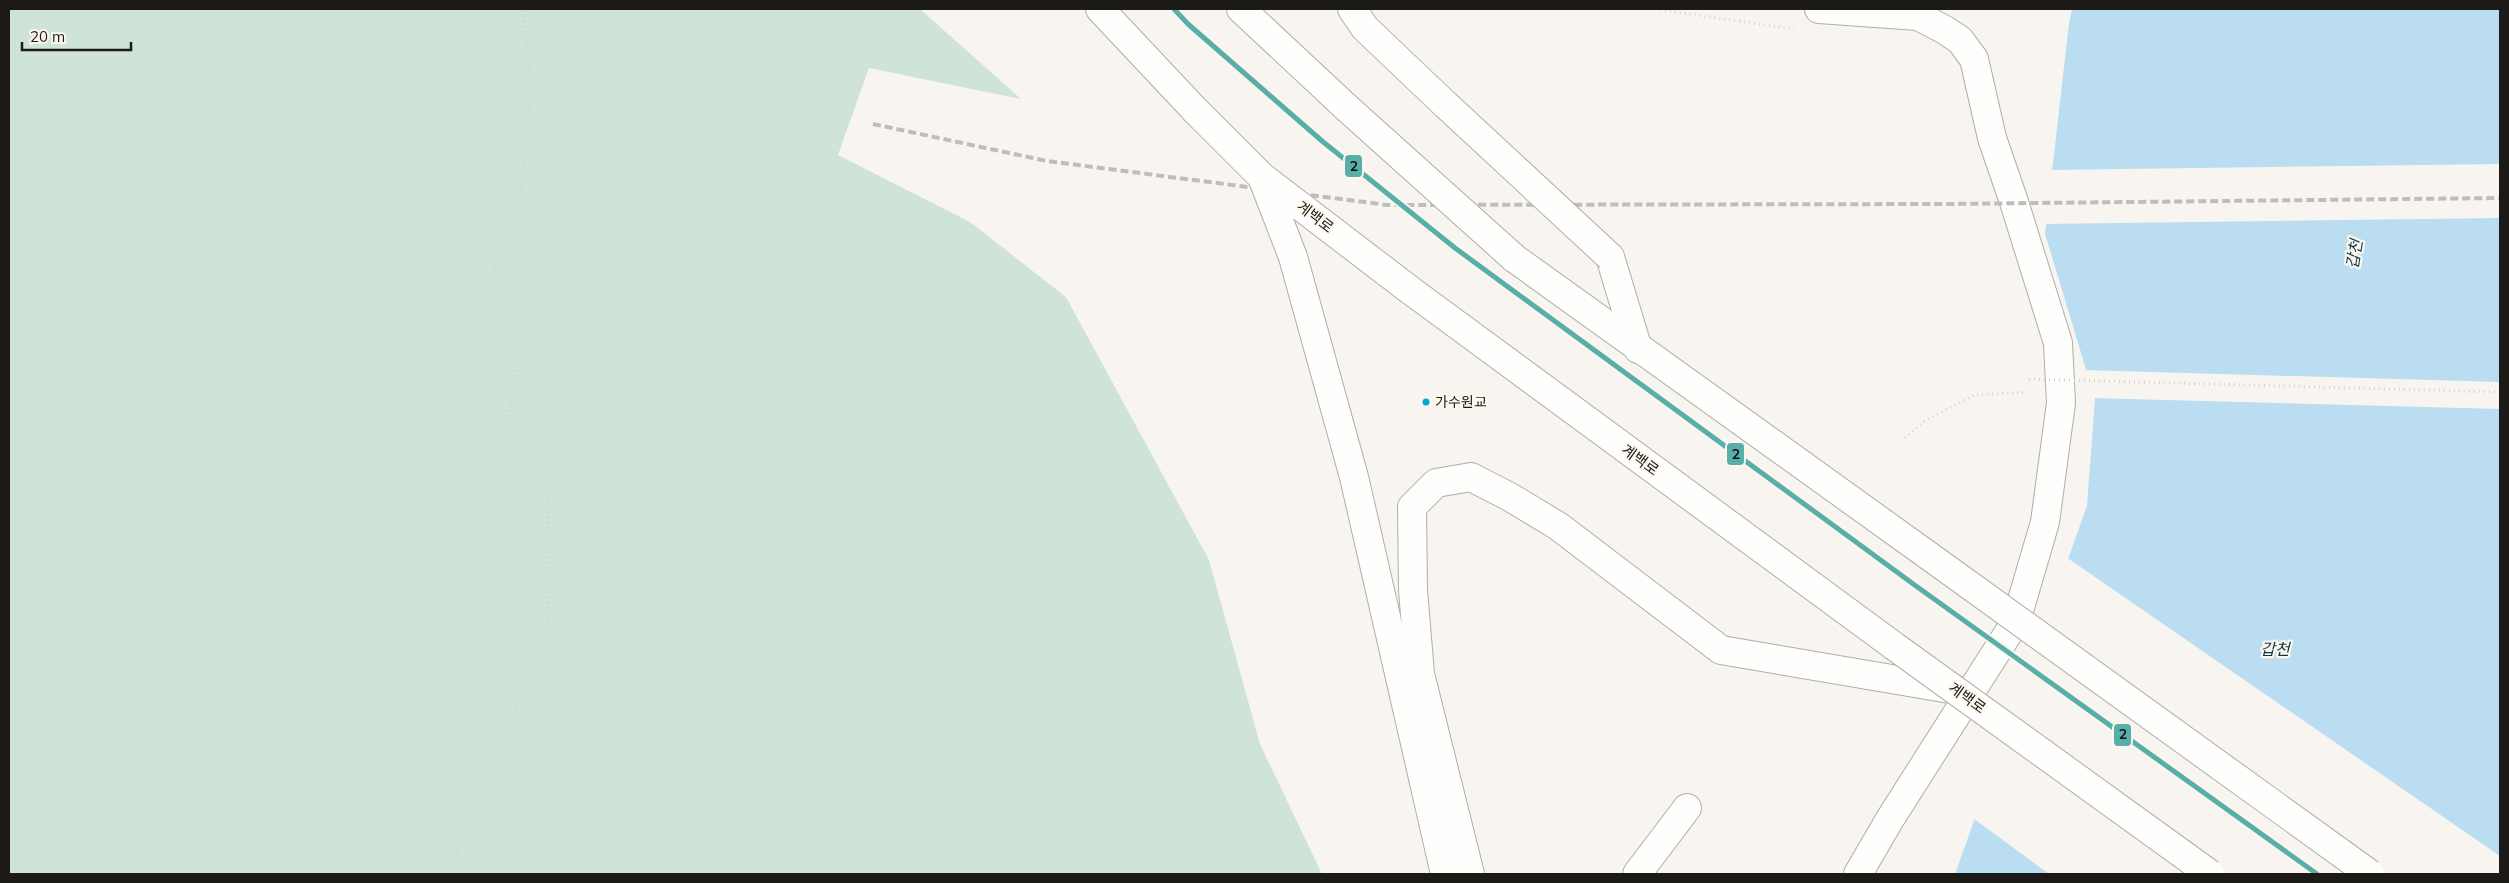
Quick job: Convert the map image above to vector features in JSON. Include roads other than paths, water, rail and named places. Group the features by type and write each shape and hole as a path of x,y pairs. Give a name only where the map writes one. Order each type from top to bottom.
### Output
{"main road":[{"name":"계백로","path":"1100,9 1195,110 1262,177 1410,290 1894,646 2210,874"},
{"path":"1241,9 1347,108 1514,258 2370,874"},
{"path":"1352,9 1365,28 1446,106 1610,257 1638,349"},
{"path":"1819,9 1918,16 1960,40 1974,59 1992,138 2058,343 2061,403 2045,522 2016,621 1890,819 1858,874"},
{"path":"1262,177 1293,257 1354,476 1445,874"},
{"path":"1470,874 1420,674 1413,582 1412,507 1436,483 1471,477 1510,497 1558,526 1720,650 1956,690"},
{"path":"1637,874 1687,808"}],"water":[{"name":"갑천","path":"2072,9 2500,9 2500,874 1955,874 2087,506 2095,399 2045,234"}],"railway":[{"path":"873,124 1047,161 1387,205 1945,204 2500,198"}],"place":[{"name":"가수원교","path":"1426,402"}]}
